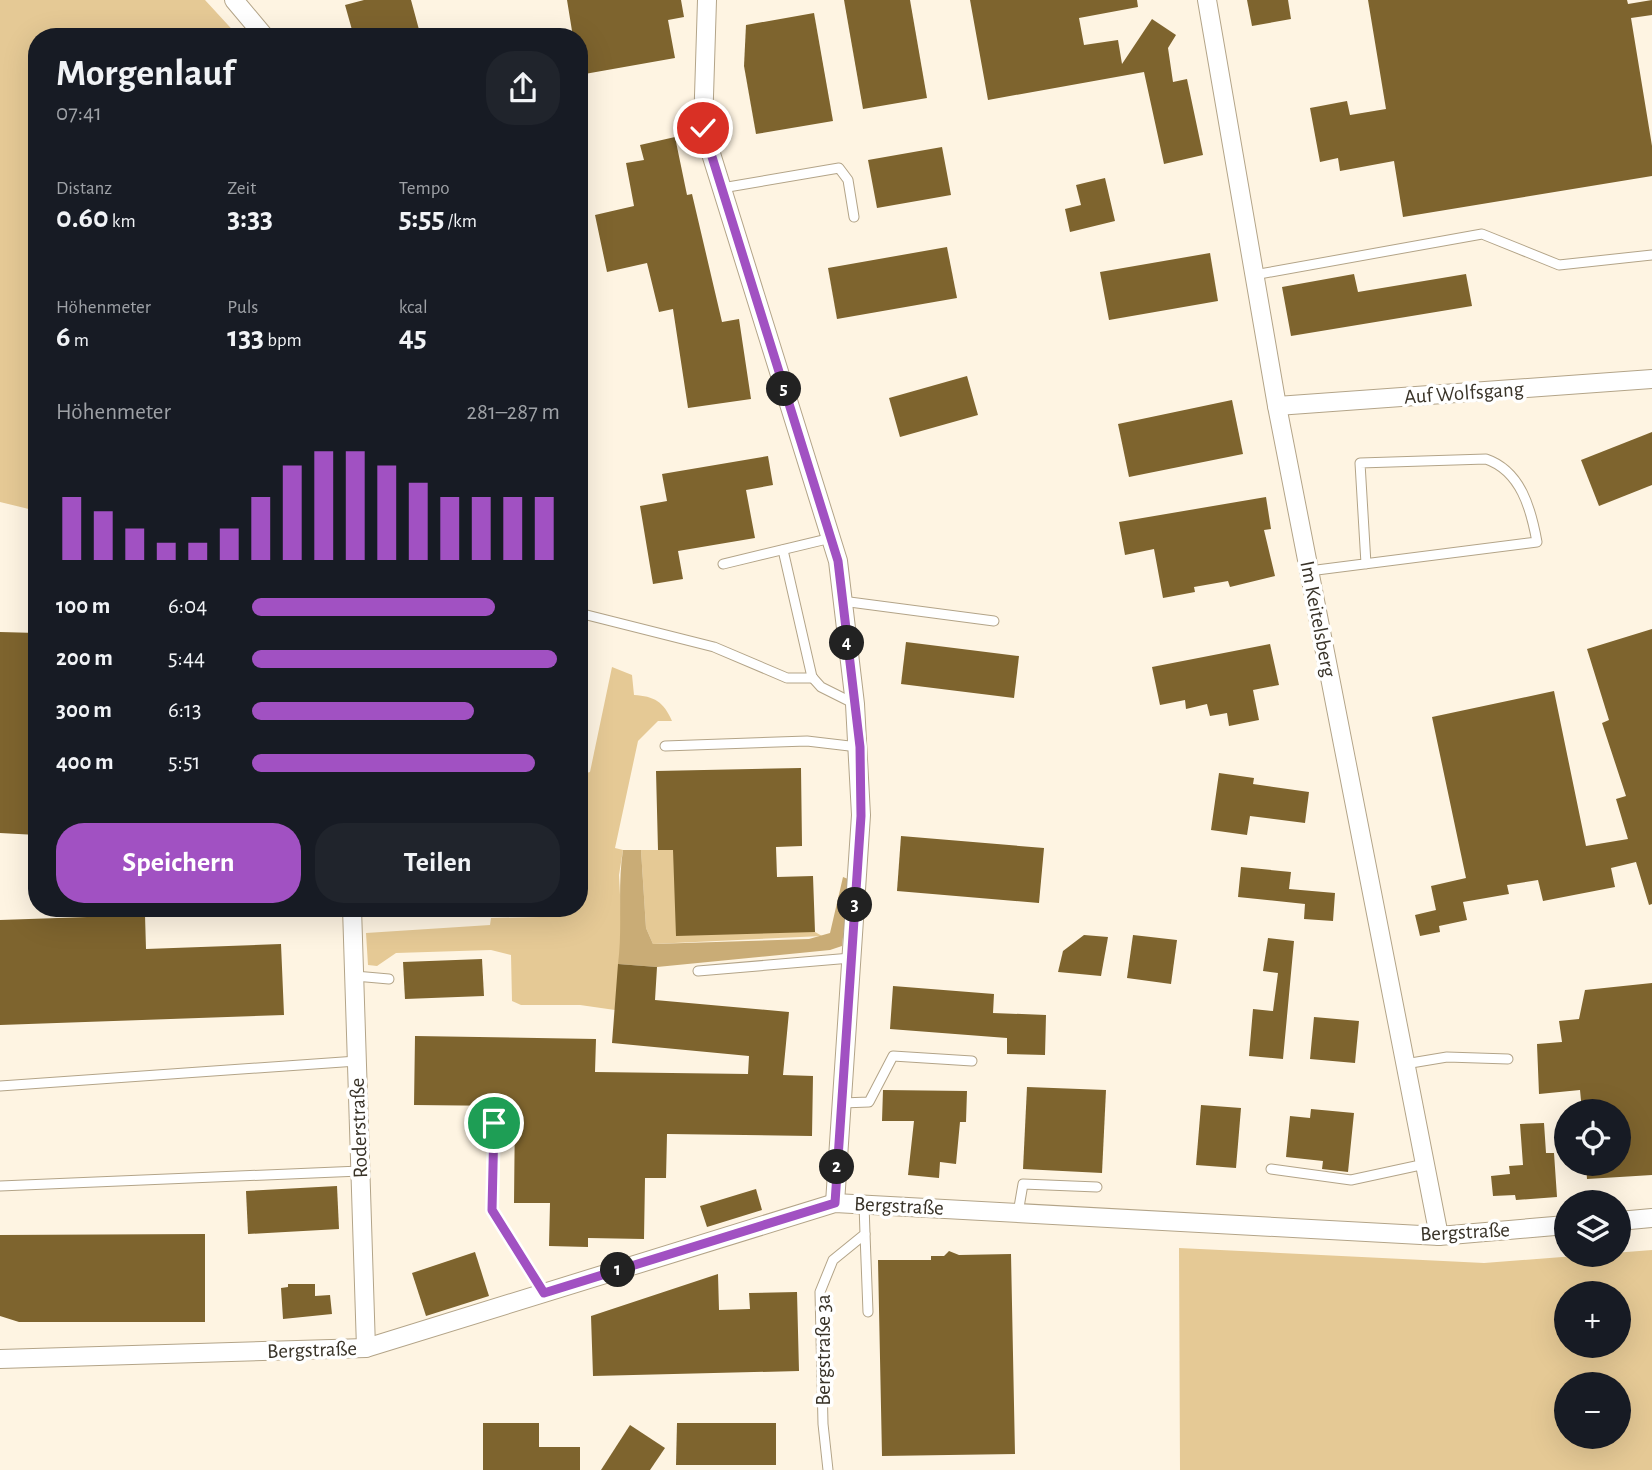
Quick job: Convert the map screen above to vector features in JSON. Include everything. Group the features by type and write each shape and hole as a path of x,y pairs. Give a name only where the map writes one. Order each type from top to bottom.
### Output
{"street":[{"path":"234,0 257,28"},
{"path":"707,0 703,128 838,561 860,747 861,816 835,1203"},
{"name":"Im Keitelsberg","path":"1207,0 1277,406 1439,1236"},
{"name":"Auf Wolfsgang","path":"1277,406 1652,379"},
{"name":"Roderstraße","path":"352,917 366,1348"},
{"name":"Bergstraße","path":"0,1359 366,1348 835,1203 1439,1236 1554,1226"},
{"path":"1631,1220 1652,1218"}],"lane":[{"path":"722,188 839,168 848,180 854,217"},
{"path":"1254,275 1482,233 1559,265 1652,255"},
{"path":"1309,571 1366,564 1537,542 1533,518 1513,477 1486,459 1360,463 1366,564"},
{"path":"723,564 831,538"},
{"path":"783,550 813,678 821,687 855,704"},
{"path":"842,601 994,621"},
{"path":"588,615 714,647 783,677 813,678"},
{"path":"665,746 807,741 860,747"},
{"path":"698,971 851,958"},
{"path":"355,976 389,979"},
{"path":"842,1103 869,1102 893,1056 972,1061"},
{"path":"1405,1064 1447,1057 1508,1059"},
{"path":"0,1086 357,1060"},
{"path":"494,1123 492,1210 544,1293"},
{"path":"1270,1169 1351,1181 1425,1164"},
{"path":"0,1186 360,1171"},
{"path":"1018,1213 1023,1184 1097,1187"},
{"path":"864,1204 868,1312"},
{"name":"Bergstraße 3a","path":"828,1470 823,1424 820,1292 833,1259 865,1234"}],"shaded area":[{"path":"0,0 205,0 231,28 28,28 28,509 0,502"},
{"path":"612,667 632,675 634,695 657,701 666,709 672,721 658,721 638,741 615,848 623,850 619,875 622,934 615,1010 580,1005 521,1005 512,1001 511,955 491,950 396,953 377,966 368,965 366,933 490,925 491,918 588,917 590,772"},
{"path":"623,850 641,850 646,928 653,944 809,939 830,933 843,877 848,879 849,884 842,946 830,950 657,967 618,964"},
{"path":"641,850 674,850 822,936 653,944 646,928"},
{"path":"1179,1248 1484,1263 1554,1258 1554,1267 1631,1267 1631,1252 1652,1250 1652,1470 1180,1470"}],"building":[{"path":"364,0 411,0 419,28 351,28 345,5"},
{"path":"567,0 681,0 684,17 668,20 675,58 588,73 588,28 572,28"},
{"path":"844,0 910,0 927,98 863,109"},
{"path":"970,0 1137,0 1138,7 1079,18 1084,45 1118,40 1122,64 1152,19 1176,35 1168,48 1173,82 1187,79 1203,155 1164,164 1144,72 988,100"},
{"path":"1247,0 1288,0 1291,19 1252,26"},
{"path":"1368,0 1627,0 1628,4 1652,0 1652,15 1631,18 1652,146 1652,176 1403,217 1394,161 1340,171 1338,158 1320,162 1310,108 1347,101 1350,115 1386,109"},
{"path":"814,13 833,121 756,134 744,66 746,25"},
{"path":"675,137 687,195 692,194 722,322 739,319 751,399 688,408 673,309 659,312 647,263 607,272 595,215 634,206 626,163 644,160 640,145"},
{"path":"942,147 951,195 877,208 868,160"},
{"path":"1105,178 1115,221 1070,232 1065,209 1081,205 1076,185"},
{"path":"947,247 957,298 837,319 828,268"},
{"path":"1210,253 1218,301 1109,320 1100,272"},
{"path":"1354,274 1358,292 1466,274 1472,306 1291,336 1282,287"},
{"path":"967,376 978,415 900,437 889,398"},
{"path":"1232,400 1243,454 1129,477 1118,424"},
{"path":"1652,432 1652,485 1599,506 1581,460"},
{"path":"768,456 773,485 746,490 755,538 678,551 683,579 653,584 640,506 667,501 662,474"},
{"path":"1266,497 1271,529 1264,530 1275,576 1230,587 1228,581 1194,587 1195,592 1163,598 1154,549 1125,555 1119,522"},
{"path":"1652,629 1652,904 1649,905 1636,862 1611,868 1615,887 1543,901 1538,880 1507,885 1509,894 1463,902 1467,920 1439,926 1440,932 1420,936 1415,915 1436,910 1431,886 1466,878 1432,717 1554,691 1586,846 1628,839 1616,799 1626,796 1602,723 1609,720 1587,649"},
{"path":"0,632 28,633 28,835 0,833"},
{"path":"906,642 1019,656 1014,698 901,684"},
{"path":"1270,644 1279,685 1253,690 1259,720 1229,726 1227,713 1210,716 1207,704 1186,709 1185,700 1160,705 1152,667"},
{"path":"801,768 802,846 776,847 777,877 813,876 815,932 676,936 673,850 658,850 656,771"},
{"path":"1219,773 1254,778 1253,784 1309,792 1305,823 1250,816 1247,835 1211,830"},
{"path":"901,836 1044,848 1039,903 897,891"},
{"path":"1241,867 1291,872 1289,889 1335,893 1333,921 1304,919 1305,904 1238,897"},
{"path":"145,917 146,949 281,944 284,1015 0,1025 0,920"},
{"path":"1084,935 1108,937 1101,976 1058,972 1063,951"},
{"path":"1133,935 1177,940 1171,984 1127,978"},
{"path":"1268,938 1294,941 1283,1059 1249,1056 1253,1009 1273,1011 1278,973 1263,971"},
{"path":"482,959 484,996 405,999 403,962"},
{"path":"618,964 657,967 655,1000 789,1012 783,1075 813,1076 812,1136 667,1134 666,1178 645,1178 644,1239 588,1238 588,1247 549,1246 550,1203 514,1203 515,1106 414,1105 415,1036 596,1039 595,1072 748,1074 749,1056 612,1043"},
{"path":"1652,983 1652,1175 1587,1179 1587,1176 1631,1176 1631,1099 1581,1099 1580,1090 1539,1094 1537,1044 1562,1042 1559,1021 1579,1019 1585,990"},
{"path":"893,986 994,994 993,1013 1046,1015 1045,1055 1007,1054 1007,1038 890,1029"},
{"path":"1314,1017 1359,1021 1355,1063 1310,1059"},
{"path":"1027,1087 1106,1090 1102,1173 1023,1169"},
{"path":"883,1090 967,1091 966,1122 960,1122 956,1164 940,1162 939,1178 908,1175 914,1121 882,1121"},
{"path":"1201,1105 1241,1108 1236,1168 1196,1165"},
{"path":"1311,1109 1354,1113 1348,1172 1322,1169 1323,1161 1286,1157 1290,1116 1310,1118"},
{"path":"1544,1123 1546,1153 1554,1153 1557,1190 1554,1190 1554,1197 1516,1200 1515,1195 1493,1196 1491,1176 1510,1174 1509,1166 1523,1165 1520,1124"},
{"path":"337,1186 339,1229 248,1234 246,1191"},
{"path":"756,1189 762,1210 707,1227 700,1206"},
{"path":"205,1234 205,1322 19,1322 0,1316 0,1235"},
{"path":"949,1251 959,1255 1011,1254 1015,1454 882,1456 878,1260 931,1260 931,1256 944,1256"},
{"path":"475,1252 489,1296 426,1316 412,1273"},
{"path":"718,1274 719,1310 750,1309 749,1293 797,1292 799,1371 593,1376 591,1316"},
{"path":"288,1284 315,1284 315,1296 330,1295 332,1314 283,1319 281,1288 288,1287"},
{"path":"483,1423 539,1423 539,1447 580,1447 580,1470 483,1470"},
{"path":"677,1423 776,1423 776,1465 676,1465"},
{"path":"630,1425 665,1448 650,1470 601,1470"}],"route":[{"path":"494,1123 492,1210 544,1293 835,1203 861,816 860,747 838,561 703,128"}]}
